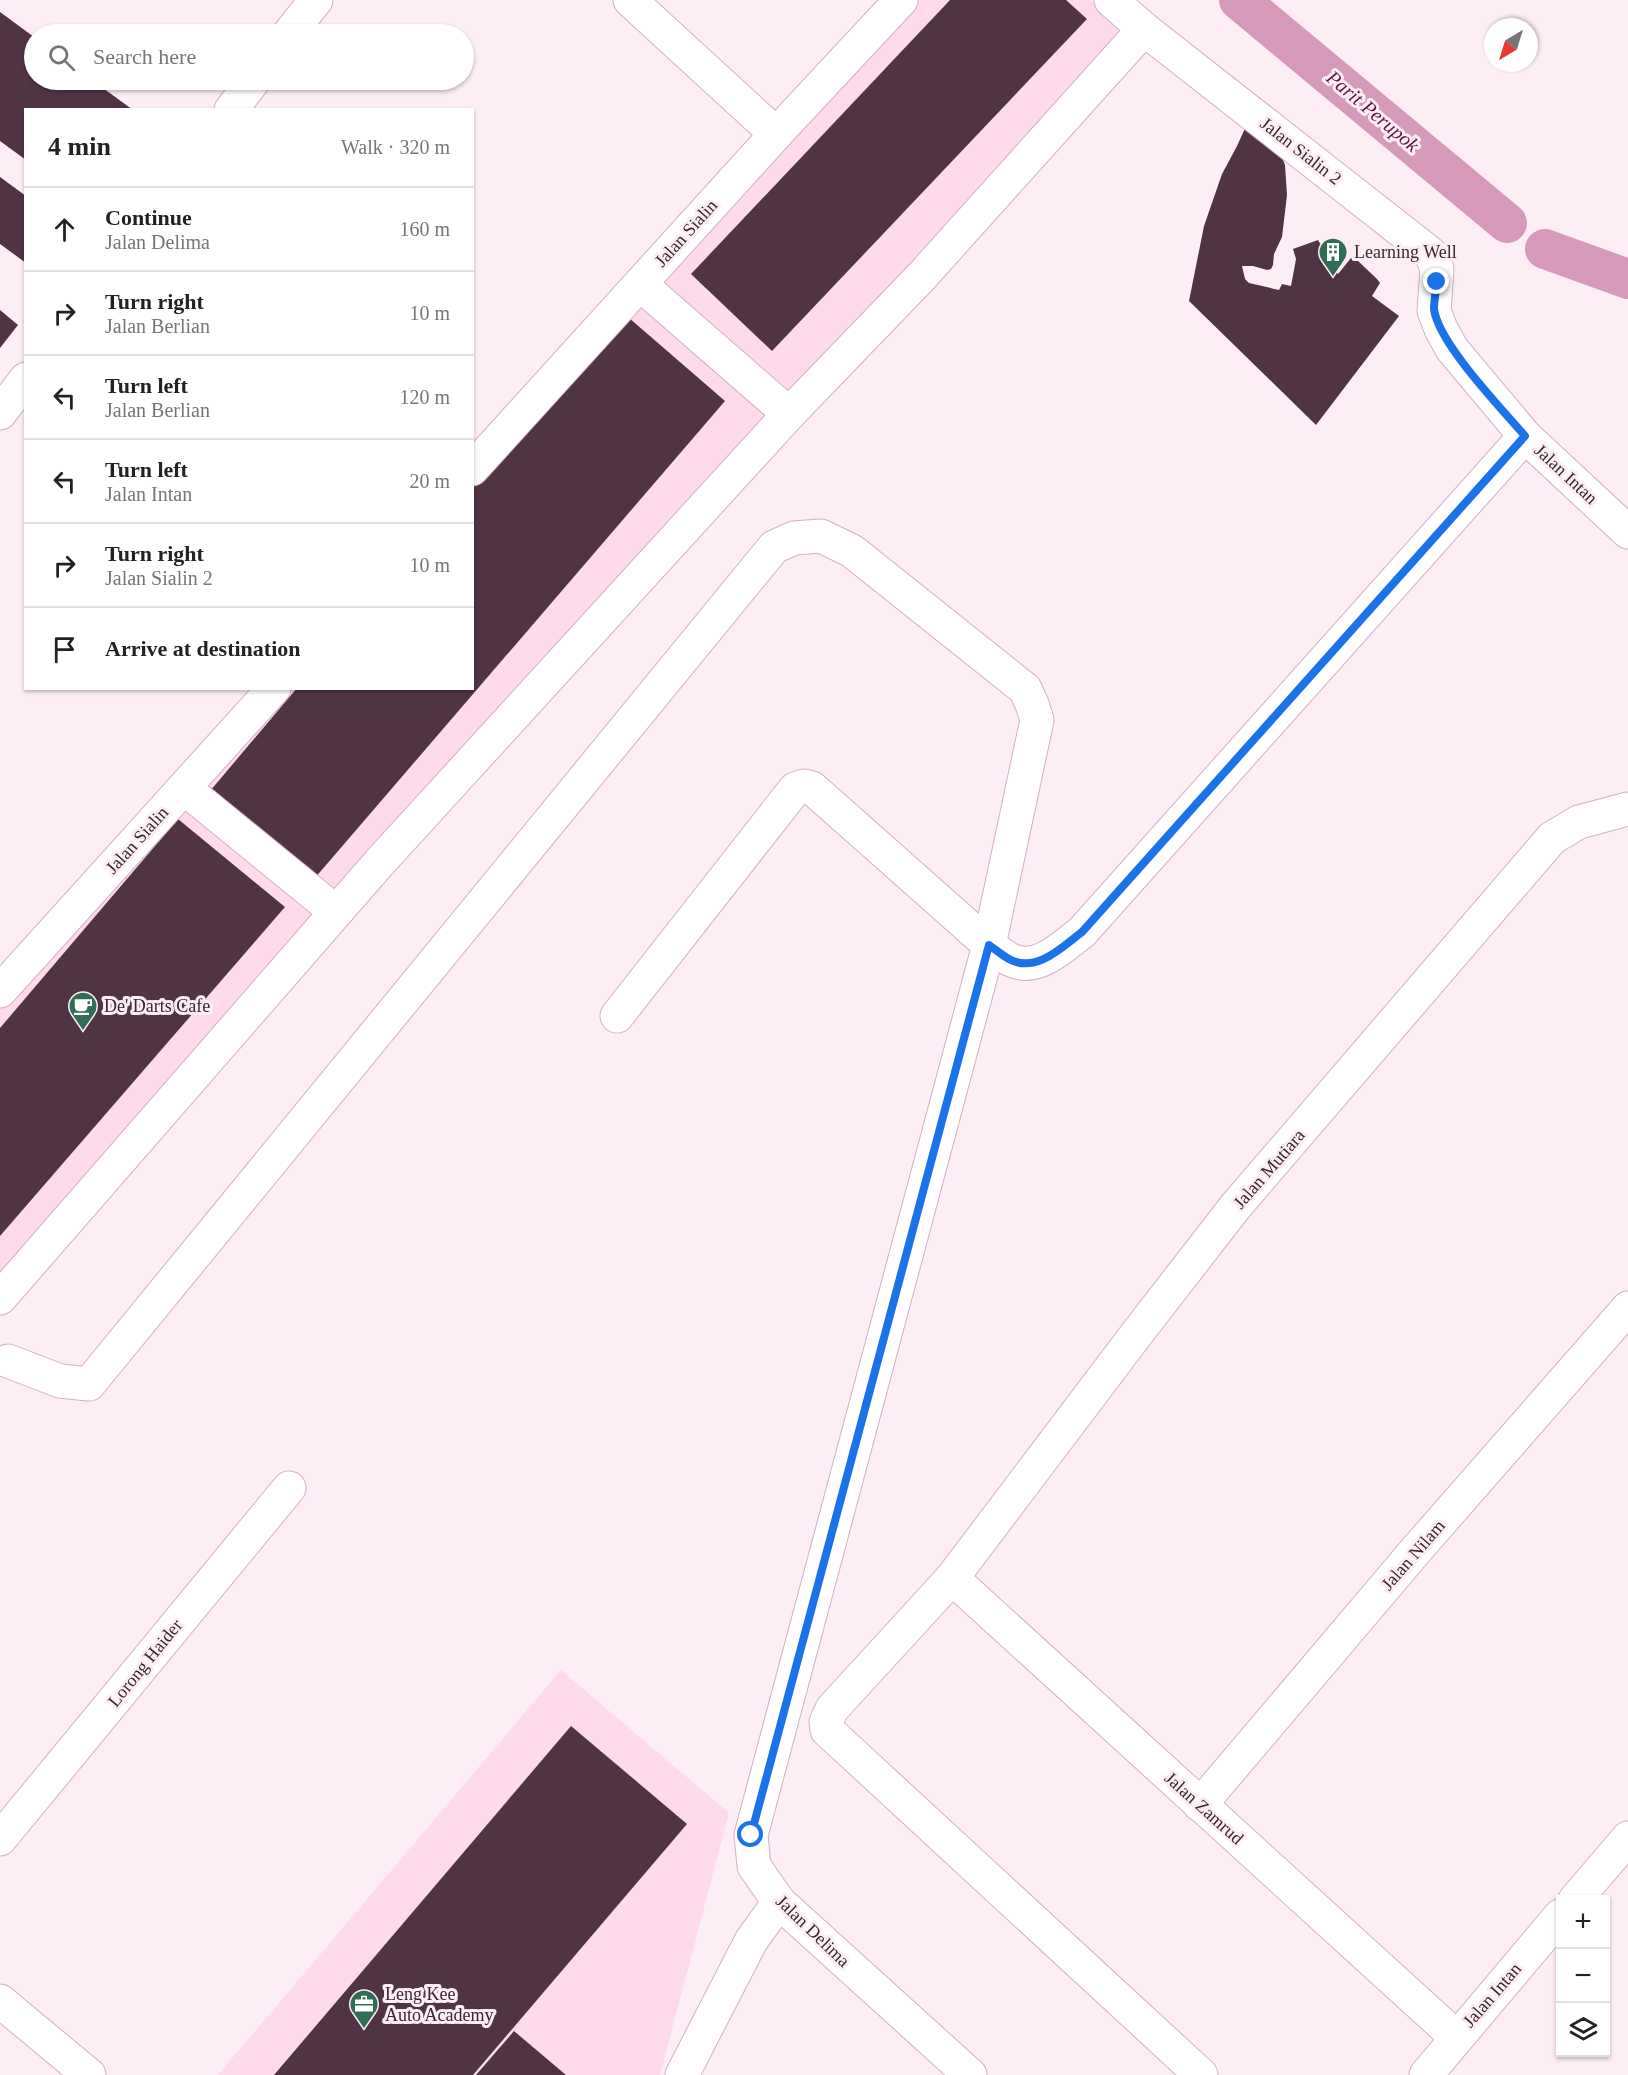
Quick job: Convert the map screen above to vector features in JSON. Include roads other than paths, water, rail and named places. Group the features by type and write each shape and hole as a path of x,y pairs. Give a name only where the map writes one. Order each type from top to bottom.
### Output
{"street":[{"path":"297,24 316,0"},
{"path":"630,0 776,134"},
{"name":"Jalan Sialin","path":"474,467 901,0"},
{"name":"Jalan Sialin 2","path":"1111,0 1144,29 1431,254 1437,269 1434,311 1441,329"},
{"path":"0,1298 379,863 789,414 922,276 1144,29"},
{"path":"233,108 246,90"},
{"path":"640,284 789,414"},
{"name":"Jalan Intan","path":"1441,329 1452,349 1525,436 1628,532"},
{"path":"0,413 24,382"},
{"path":"617,1016 795,789 804,786 812,788 989,945 1011,960 1025,964 1051,956 1082,932 1525,436"},
{"name":"Jalan Delima","path":"8,1361 60,1381 89,1384 774,547 794,538 822,536 852,551 1025,689 1037,720 989,945 751,1835 754,1866 779,1902 970,2075"},
{"name":"Jalan Sialin","path":"0,991 271,690"},
{"path":"184,788 336,912"},
{"name":"Jalan Mutiara","path":"1201,2075 827,1730 826,1722 832,1709 952,1578 1235,1207 1530,863 1552,838 1579,822 1628,809"},
{"name":"Jalan Nilam","path":"1200,1805 1417,1549 1628,1308"},
{"name":"Lorong Haider","path":"0,1839 289,1488"},
{"name":"Jalan Zamrud","path":"952,1578 1456,2037"},
{"path":"1578,1895 1628,1838"},
{"path":"682,2075 751,1941 779,1902"},
{"name":"Jalan Intan","path":"1425,2075 1556,1921"},
{"path":"0,2001 89,2075"}],"waterway":[{"name":"Parit Perupok","path":"1239,0 1507,223"},
{"name":"Parit Perupok","path":"1545,249 1628,279"}],"place":[{"name":"Learning Well","path":"1333,278"},
{"name":"De' Darts Cafe","path":"83,1032"},
{"name":"Leng Kee Auto Academy","path":"364,2030"}]}
